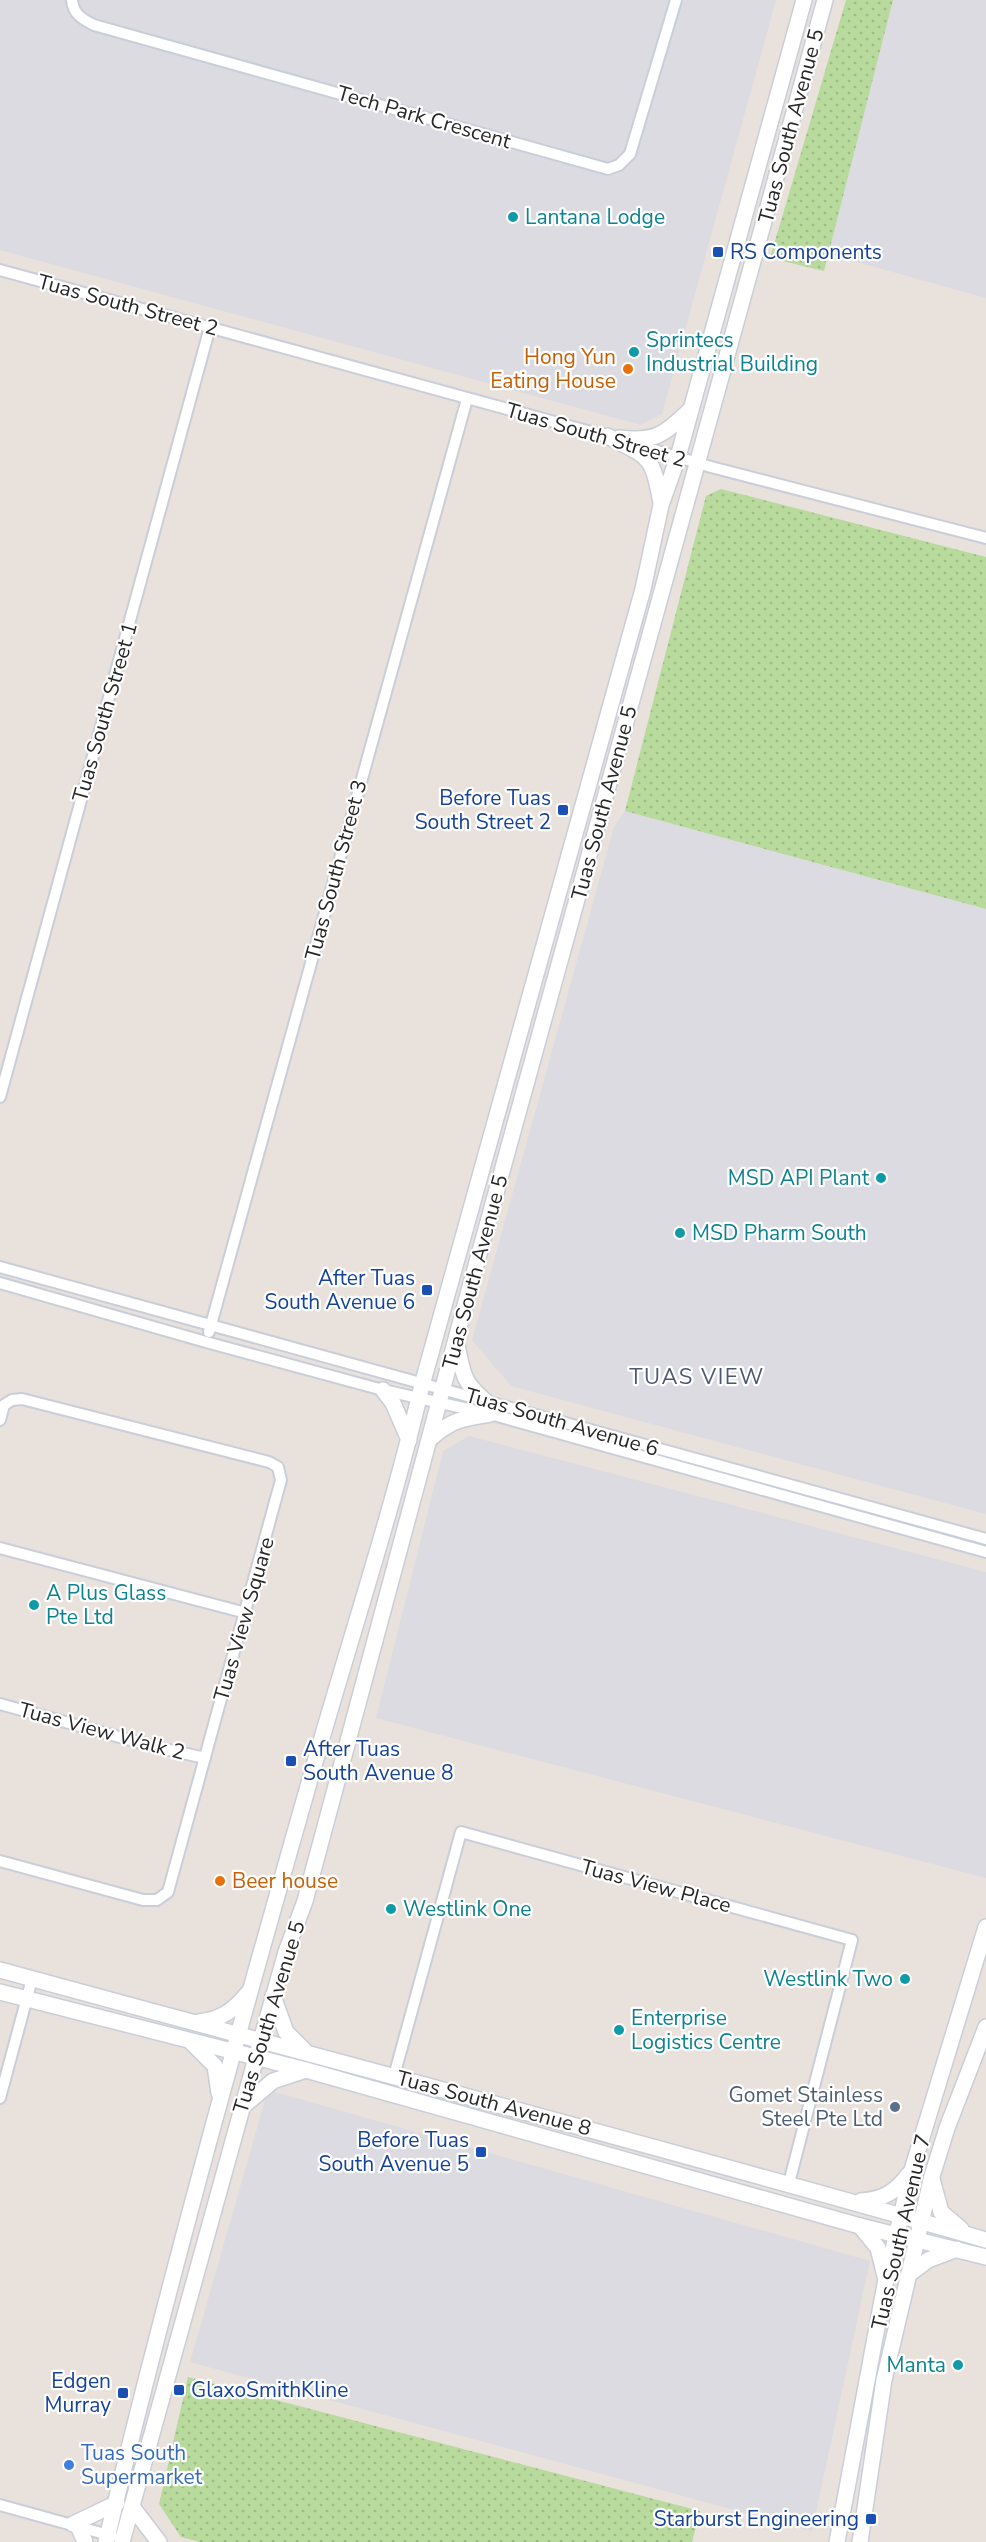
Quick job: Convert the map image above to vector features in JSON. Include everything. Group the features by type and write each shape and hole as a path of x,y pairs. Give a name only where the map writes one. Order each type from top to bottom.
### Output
{"main road":[{"name":"Tuas South Avenue 5","path":"107,2538 197,2183 314,1765 409,1440 643,589 661,505 678,457 804,0"},
{"name":"Tuas South Avenue 5","path":"124,2542 273,1996 305,1901 456,1340 825,0"},
{"path":"607,436 641,440 666,433 691,409"},
{"path":"607,436 639,453 650,462 655,469 661,505"},
{"path":"431,1438 442,1428 487,1407 464,1379 456,1340"},
{"path":"383,1390 393,1403 409,1440"},
{"name":"Tuas South Avenue 7","path":"837,2542 840,2513 886,2279 912,2170 986,1927"},
{"name":"Tuas South Avenue 8","path":"0,1970 789,2183 986,2240"},
{"path":"193,2023 230,2014 252,1989"},
{"name":"Tuas South Avenue 8","path":"0,1992 306,2070 860,2226 986,2258"},
{"path":"273,1996 289,2037 300,2048 311,2054"},
{"name":"Tuas South Avenue 7","path":"860,2542 884,2380 916,2239 947,2128 986,2027"},
{"path":"191,2042 215,2066 218,2074 218,2111"},
{"path":"242,2107 273,2081 306,2070"},
{"path":"855,2202 889,2195 899,2188 912,2170"},
{"path":"932,2176 941,2212 969,2235"},
{"path":"860,2226 878,2248 886,2279"},
{"path":"908,2275 928,2260 957,2249"},
{"path":"85,2542 76,2525 117,2503"},
{"path":"133,2508 159,2542"}],"street":[{"name":"Tech Park Crescent","path":"72,0 72,8 81,19 94,25 608,168 619,165 630,154 676,0"},
{"name":"Tuas South Street 2","path":"0,270 607,436 697,463 986,538"},
{"name":"Tuas South Street 1","path":"0,1097 210,327"},
{"name":"Tuas South Street 3","path":"206,1342 467,399"},
{"name":"Tuas South Avenue 6","path":"0,1267 421,1391 986,1539"},
{"name":"Tuas South Avenue 6","path":"0,1283 383,1390 421,1391"},
{"name":"Tuas View Square","path":"0,1420 4,1405 12,1400 22,1399 269,1462 278,1467 281,1480 168,1892 157,1900 143,1900 0,1861"},
{"name":"Tuas South Avenue 6","path":"487,1407 986,1552"},
{"path":"0,1548 246,1613"},
{"name":"Tuas View Walk 2","path":"0,1704 152,1746 205,1758"},
{"name":"Tuas View Place","path":"394,2076 461,1832 852,1940 789,2183"},
{"path":"0,2098 32,1979"},
{"path":"0,2505 76,2525 107,2538 124,2542"}],"shaded area":[{"path":"0,0 776,0 662,414 641,425 0,250"},
{"path":"893,0 986,0 986,298 828,254"},
{"path":"625,811 986,909 986,1514 511,1386 472,1340 614,827"},
{"path":"469,1436 986,1572 986,1878 376,1718 443,1451"},
{"path":"268,2090 870,2261 812,2531 190,2362"}],"green space":[{"path":"846,0 893,0 824,271 770,258"},
{"path":"721,489 986,557 986,909 625,811 706,496"},
{"path":"188,2377 700,2511 692,2542 200,2542 181,2537 159,2504"}],"place":[{"name":"Lantana Lodge","path":"513,217"},
{"name":"RS Components","path":"718,252"},
{"name":"Sprintecs Industrial Building","path":"634,352"},
{"name":"Hong Yun Eating House","path":"628,369"},
{"name":"Before Tuas South Street 2","path":"563,810"},
{"name":"MSD API Plant","path":"881,1178"},
{"name":"MSD Pharm South","path":"680,1233"},
{"name":"After Tuas South Avenue 6","path":"427,1290"},
{"name":"A Plus Glass Pte Ltd","path":"34,1605"},
{"name":"After Tuas South Avenue 8","path":"291,1761"},
{"name":"Beer house","path":"220,1881"},
{"name":"Westlink One","path":"391,1909"},
{"name":"Westlink Two","path":"905,1979"},
{"name":"Enterprise Logistics Centre","path":"619,2030"},
{"name":"Gomet Stainless Steel Pte Ltd","path":"895,2107"},
{"name":"Before Tuas South Avenue 5","path":"481,2152"},
{"name":"Manta","path":"958,2365"},
{"name":"GlaxoSmithKline","path":"179,2390"},
{"name":"Edgen Murray","path":"123,2393"},
{"name":"Tuas South Supermarket","path":"69,2465"},
{"name":"Starburst Engineering","path":"871,2519"}],"district":[{"name":"TUAS VIEW","path":"697,1376"}]}
